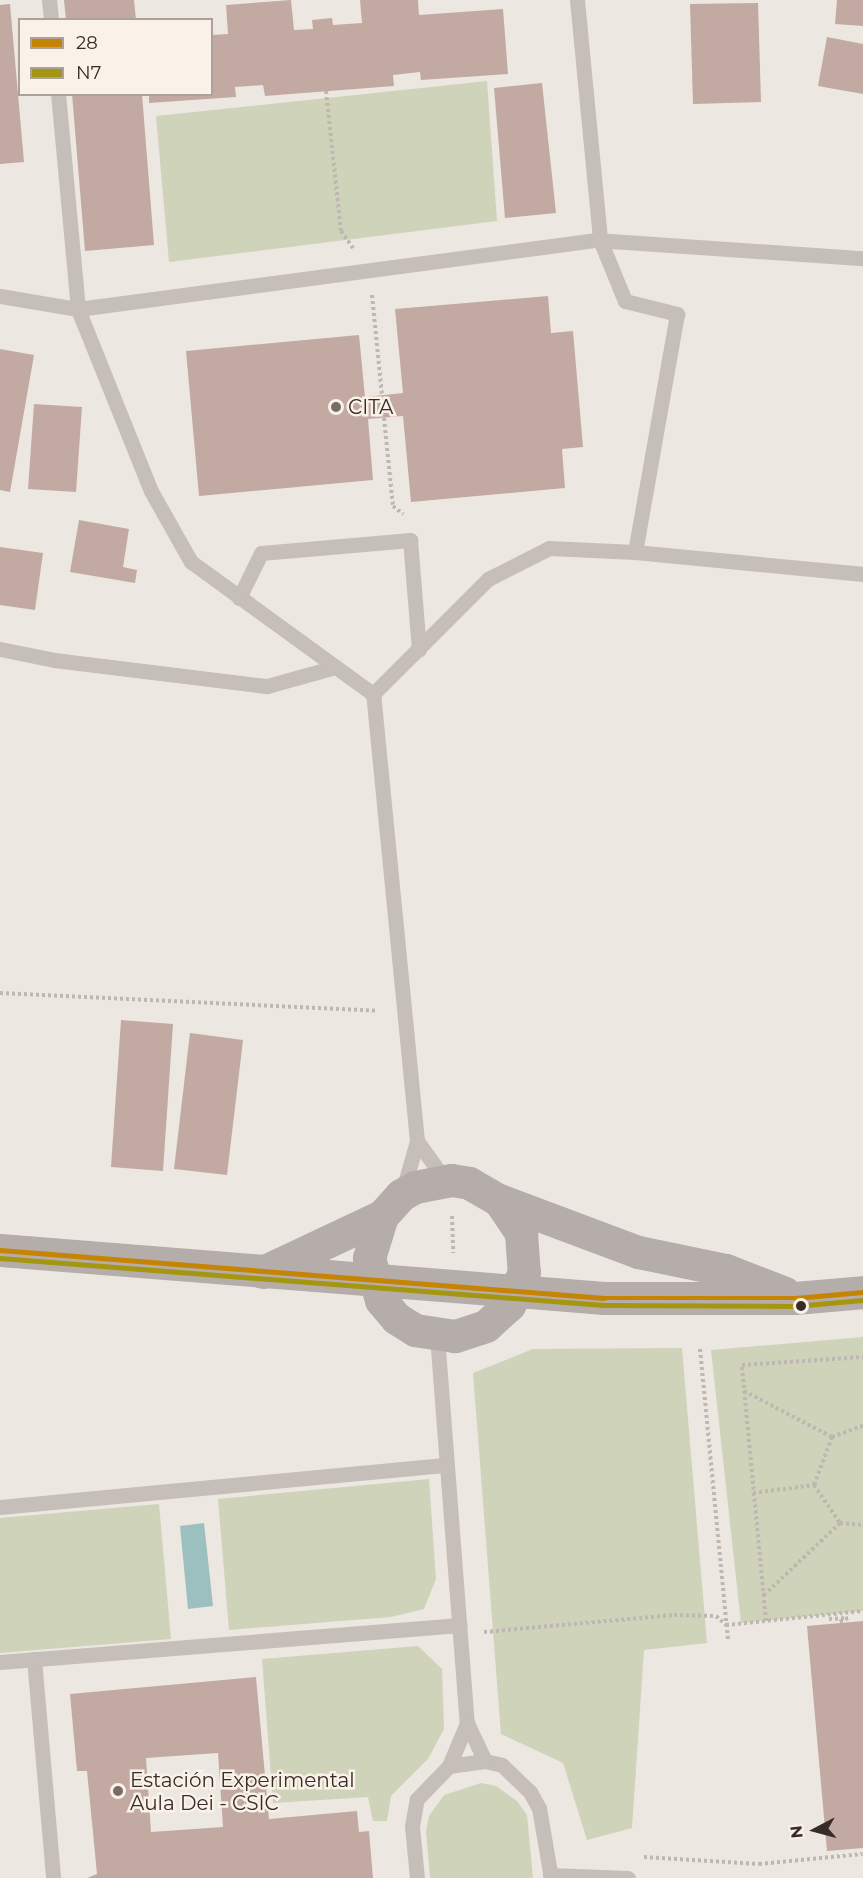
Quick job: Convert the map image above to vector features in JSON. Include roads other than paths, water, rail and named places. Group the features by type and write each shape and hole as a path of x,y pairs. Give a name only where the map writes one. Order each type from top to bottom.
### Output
{"main road":[{"path":"263,1272 430,1182 448,1180 485,1190 499,1200 512,1215 525,1252 517,1291 498,1317 486,1326 455,1336 437,1336 415,1330 396,1318 381,1300 372,1279 369,1258 391,1205"},
{"path":"499,1200 638,1252 726,1270 795,1298"},
{"path":"0,1250 517,1291 680,1299 795,1298 863,1292"}],"lane":[{"path":"49,0 51,18"},
{"path":"577,0 600,240 625,301 677,314 635,552"},
{"path":"58,96 78,309 151,491 191,562 373,694 417,1141 391,1205"},
{"path":"0,296 78,309 600,240 863,258"},
{"path":"239,598 261,553 410,540 419,650"},
{"path":"373,694 488,579 549,548 635,552 863,574"},
{"path":"0,649 54,660 267,686 335,667"},
{"path":"417,1141 448,1180"},
{"path":"437,1336 467,1723 485,1761"},
{"path":"0,1507 447,1465"},
{"path":"0,1662 460,1625"},
{"path":"34,1659 53,1878"},
{"path":"417,1878 412,1826 417,1799 449,1766 467,1723"},
{"path":"449,1766 485,1761 502,1765 530,1792 539,1808 550,1877 628,1878"}],"water":[{"path":"204,1523 213,1606 188,1609 180,1526"}],"place":[{"name":"CITA","path":"336,407"},
{"name":"Estación Experimental Aula Dei - CSIC","path":"118,1791"}]}
